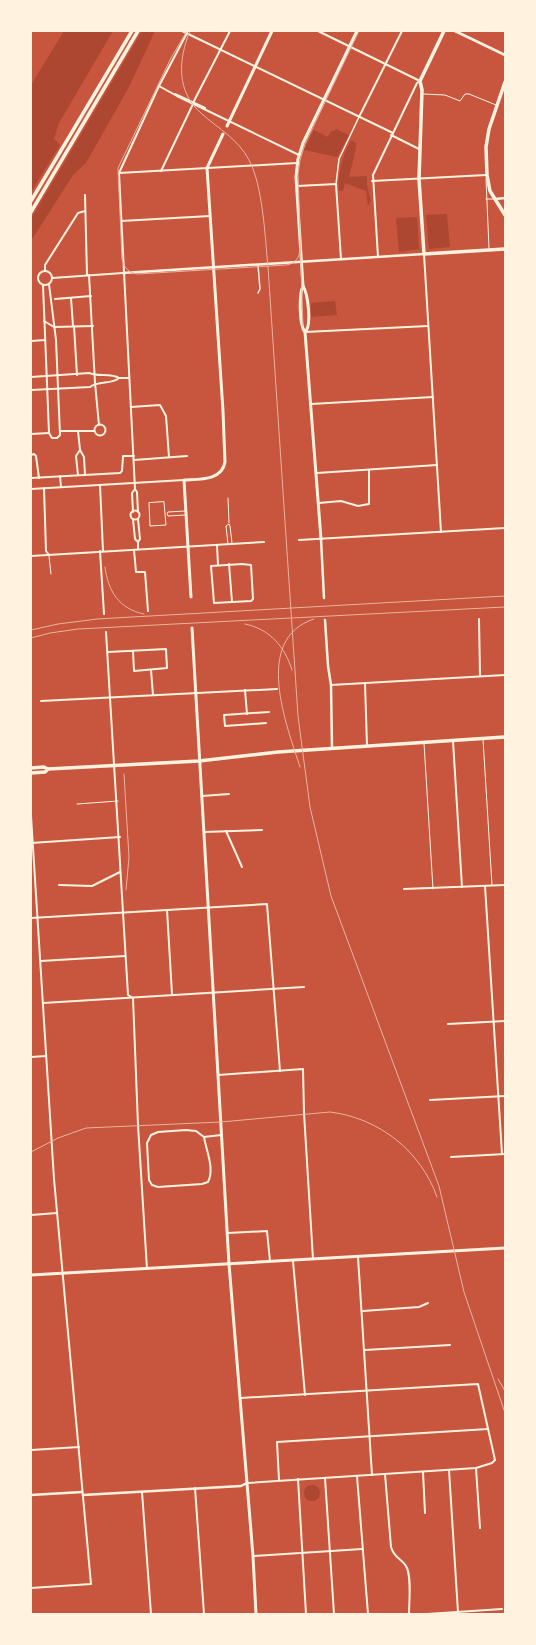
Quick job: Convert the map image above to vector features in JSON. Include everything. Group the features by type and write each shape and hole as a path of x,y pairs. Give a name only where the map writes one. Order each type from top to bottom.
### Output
{"main road":[{"path":"31,201 132,31"},
{"path":"31,212 138,31"},
{"path":"227,126 272,31"},
{"path":"305,332 309,327 307,297 303,286 297,163 299,155 324,100 357,31"},
{"path":"444,31 420,81 422,94 419,179 424,254 505,249"},
{"path":"505,82 486,142 486,175 490,191 505,215"},
{"path":"191,597 184,480 214,477 224,468 223,410 212,267 207,168 223,134"},
{"path":"303,286 300,292 302,327 305,332 321,539"},
{"path":"192,628 229,1264 241,1398 256,1614"},
{"path":"31,768 44,767 48,769 199,761 278,752 505,737"},
{"path":"31,773 44,772 48,769"},
{"path":"31,1275 505,1248"}],"street":[{"path":"182,31 359,117 420,149"},
{"path":"161,171 193,103 230,31"},
{"path":"318,31 420,81 417,83 374,170 372,181 378,257"},
{"path":"341,259 336,184 339,159 402,31"},
{"path":"455,31 505,55"},
{"path":"138,549 138,542 140,539 138,519 140,516 138,512 137,492 135,489 118,173 159,86 187,33"},
{"path":"159,86 229,122 299,155"},
{"path":"118,173 297,163"},
{"path":"372,181 486,175"},
{"path":"297,186 336,184"},
{"path":"85,195 87,238 85,244 91,296 95,383 99,425"},
{"path":"495,199 505,198"},
{"path":"45,271 45,264 78,213 85,211"},
{"path":"121,221 210,216"},
{"path":"52,278 424,254 441,532"},
{"path":"258,264 260,289 258,293"},
{"path":"45,271 50,272 52,278 49,284 58,376 60,431 60,435 57,438 52,438 49,433 46,389 43,284 40,282 39,276 41,272 45,271"},
{"path":"43,284 49,284"},
{"path":"55,299 91,296"},
{"path":"71,298 77,375"},
{"path":"44,321 54,327 93,326"},
{"path":"305,332 428,326"},
{"path":"31,341 45,340"},
{"path":"31,377 89,373 95,376 129,378"},
{"path":"31,390 90,387 95,383 116,381 119,378"},
{"path":"311,404 433,397"},
{"path":"130,407 160,405 166,416 168,457"},
{"path":"94,431 96,426 99,425"},
{"path":"60,431 94,431 97,435 104,434 105,428 99,425"},
{"path":"78,431 80,450 84,457 85,475"},
{"path":"31,434 49,433"},
{"path":"79,475 76,456 80,450"},
{"path":"31,455 34,454 36,456 38,478"},
{"path":"31,478 120,473 122,471 123,456 134,456"},
{"path":"134,460 187,456"},
{"path":"317,473 437,465"},
{"path":"319,503 341,501 361,506 370,504 369,470"},
{"path":"60,476 61,487"},
{"path":"31,489 184,480"},
{"path":"100,485 104,614"},
{"path":"44,488 46,551 49,555"},
{"path":"135,489 132,493 133,512 131,515 133,519 135,539 138,542"},
{"path":"133,512 138,512"},
{"path":"133,519 138,519"},
{"path":"299,540 505,528"},
{"path":"321,539 324,598"},
{"path":"31,556 264,542"},
{"path":"217,545 218,564"},
{"path":"134,550 136,572 145,572 148,611"},
{"path":"218,564 251,565 254,596 251,600 213,602 211,568 218,564"},
{"path":"229,564 232,602"},
{"path":"479,619 480,675"},
{"path":"325,620 328,666 331,684 332,748"},
{"path":"106,632 118,801 120,872 125,956 128,995 133,998"},
{"path":"108,652 166,649 166,669 134,671 132,651"},
{"path":"151,670 153,695"},
{"path":"331,684 480,675 505,675"},
{"path":"365,683 367,746"},
{"path":"41,700 277,689"},
{"path":"245,690 247,714"},
{"path":"266,723 225,726 224,715 269,712"},
{"path":"453,740 462,887"},
{"path":"202,796 229,794"},
{"path":"31,816 57,1213 64,1273 91,1584 31,1588"},
{"path":"204,832 262,830"},
{"path":"226,831 242,867"},
{"path":"32,843 120,838"},
{"path":"59,886 92,886 120,872"},
{"path":"404,889 505,885"},
{"path":"451,1157 504,1154 498,1096 485,886"},
{"path":"31,918 123,911 267,904 280,1071"},
{"path":"168,910 172,995"},
{"path":"41,961 125,956"},
{"path":"43,1003 304,987"},
{"path":"133,998 138,1125 147,1269"},
{"path":"448,1024 505,1021"},
{"path":"31,1057 46,1056"},
{"path":"218,1075 303,1069 304,1113 313,1260"},
{"path":"430,1100 505,1096"},
{"path":"204,1137 209,1160 210,1177 208,1182 202,1184 158,1187 152,1185 149,1180 148,1143 151,1135 158,1132 192,1130 204,1137 222,1135"},
{"path":"31,1215 57,1213"},
{"path":"227,1233 261,1230 267,1232 270,1262"},
{"path":"358,1257 363,1311 372,1475"},
{"path":"293,1261 305,1395"},
{"path":"363,1311 419,1307 428,1303"},
{"path":"365,1350 450,1345"},
{"path":"31,1495 142,1492 241,1486 247,1483 279,1480 476,1468 492,1463 495,1460 478,1384 368,1392 241,1398"},
{"path":"279,1480 277,1442 488,1429"},
{"path":"31,1450 79,1447"},
{"path":"476,1468 480,1528"},
{"path":"449,1470 458,1612"},
{"path":"423,1472 426,1513"},
{"path":"385,1474 391,1547 393,1554 406,1566 408,1574 409,1614"},
{"path":"357,1476 368,1614"},
{"path":"324,1478 334,1614"},
{"path":"298,1480 306,1614"},
{"path":"195,1488 204,1614"},
{"path":"142,1492 151,1614"},
{"path":"253,1556 362,1549"},
{"path":"427,1614 502,1609"}],"lane":[{"path":"422,94 445,95 460,101 465,94 469,94 497,106"},
{"path":"486,175 489,250"},
{"path":"486,200 495,199"},
{"path":"228,498 229,524 232,544"},
{"path":"164,502 166,514 166,525 150,526 149,503 164,502"},
{"path":"166,514 168,512 186,513"},
{"path":"166,514 168,516 186,513"},
{"path":"228,544 226,526 229,524"},
{"path":"49,555 52,574"},
{"path":"483,739 492,886"},
{"path":"424,742 433,889"},
{"path":"77,804 118,801"}],"shaded area":[{"path":"64,31 113,31 59,123 54,139 60,145 31,192 31,85"},
{"path":"142,31 155,31 129,87 86,163 73,175 31,241 31,219"},
{"path":"336,129 349,135 337,157 304,150 314,130 328,137 331,131"},
{"path":"351,140 356,143 356,146 349,177 367,176 367,185 371,201 368,206 366,191 345,183 343,191 339,191 341,164"},
{"path":"447,214 450,247 429,249 426,215"},
{"path":"417,217 419,249 399,252 396,218"},
{"path":"335,301 337,315 311,317 311,303"},
{"path":"312,1485 318,1487 320,1493 318,1499 312,1501 306,1499 304,1493 306,1487"}],"tram line":[{"path":"187,31 171,58 118,168 122,259 124,265 127,270 138,274 286,265 296,260 299,255 300,248"},
{"path":"303,326 298,174 300,160 305,144 359,31"}],"railway":[{"path":"190,31 183,53 182,64 182,75 187,96 202,114 234,140 245,153 254,171 260,197 268,267 298,716 310,807 331,896 439,1186 464,1292 505,1413"},
{"path":"105,567 109,584 116,598 128,608 135,612 144,614"},
{"path":"31,630 58,624 97,619 505,596"},
{"path":"31,638 50,633 78,629 505,607"},
{"path":"300,767 282,707 279,685 279,664 284,645 295,629 314,619"},
{"path":"245,624 262,630 275,640 285,654 292,670"},
{"path":"124,774 129,857 126,890"},
{"path":"31,1152 58,1138 86,1128 221,1122 330,1112 348,1115 365,1121 381,1129 396,1140 409,1151 420,1165 430,1180 437,1197"},
{"path":"498,1379 505,1391"}]}
